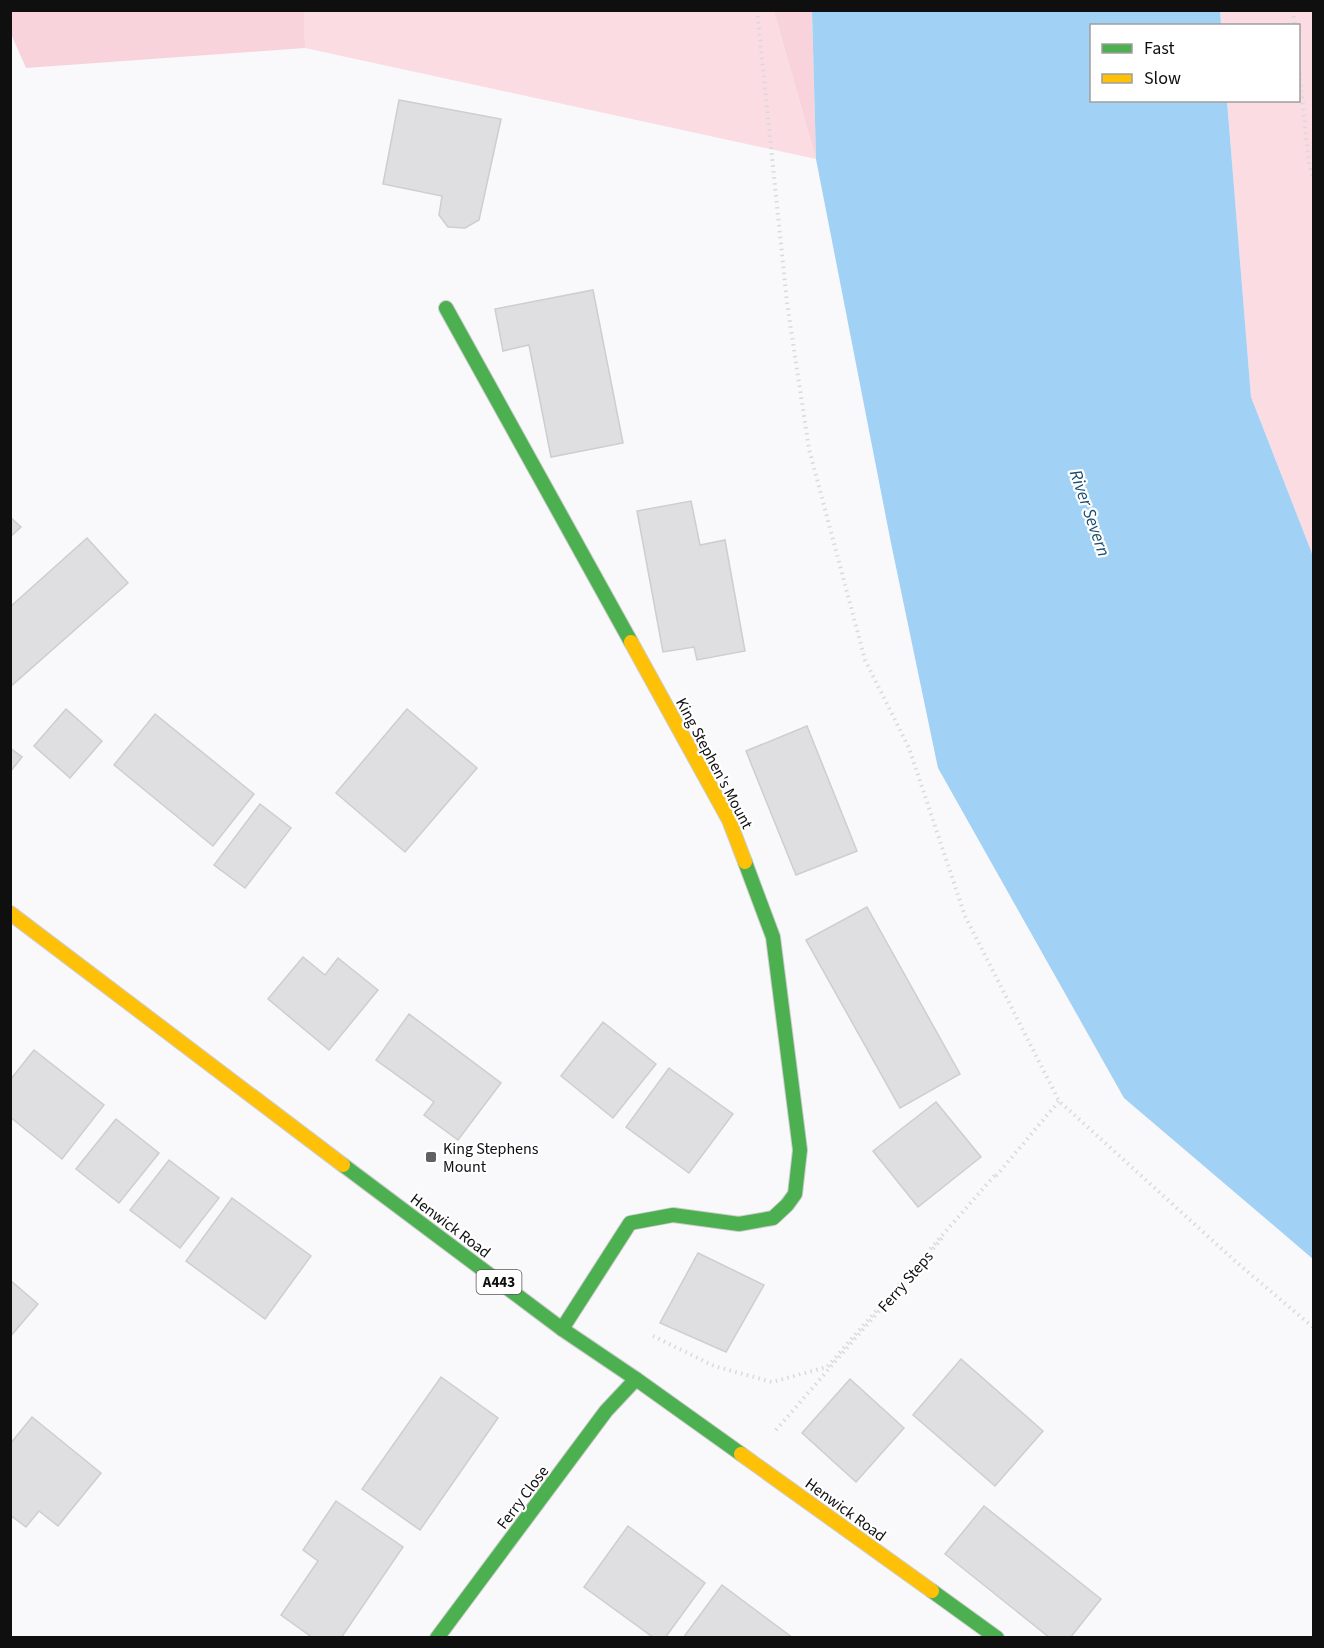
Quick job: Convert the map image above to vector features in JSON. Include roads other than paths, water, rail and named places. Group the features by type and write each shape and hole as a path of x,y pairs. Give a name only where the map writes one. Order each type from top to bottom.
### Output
{"street":[{"name":"King Stephen's Mount","path":"446,308 729,820 774,937 800,1150 795,1194 774,1218 739,1224 673,1215 630,1223 562,1329"},
{"name":"Henwick Road","path":"10,913 562,1329 636,1379 997,1638"},
{"name":"Ferry Close","path":"437,1638 606,1411 636,1379"}],"water":[{"name":"River Severn","path":"812,11 1220,11 1221,24 1090,24 1090,102 1227,102 1251,397 1313,556 1313,1259 1124,1098 938,768 891,543 816,159"}],"place":[{"name":"King Stephens Mount","path":"431,1157"}]}
